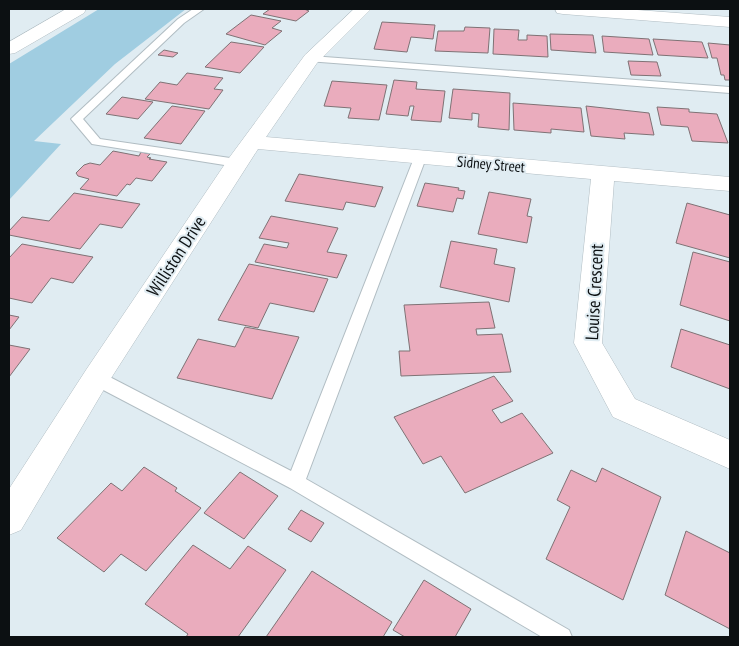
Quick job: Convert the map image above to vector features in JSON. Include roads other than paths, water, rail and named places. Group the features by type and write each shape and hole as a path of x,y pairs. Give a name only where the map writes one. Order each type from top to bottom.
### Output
{"street":[{"path":"9,50 78,9"},
{"name":"Williston Drive","path":"9,519 96,378 237,163 311,59 364,9"},
{"path":"563,9 666,13 730,22"},
{"name":"Sidney Street","path":"253,142 730,184"},
{"name":"Louise Crescent","path":"603,172 588,343 624,408 730,455"}],"lane":[{"path":"199,9 181,21 77,120 96,142 237,163"},
{"path":"311,59 730,90"},
{"path":"296,482 420,158"},
{"path":"96,378 296,482 562,637"}]}
